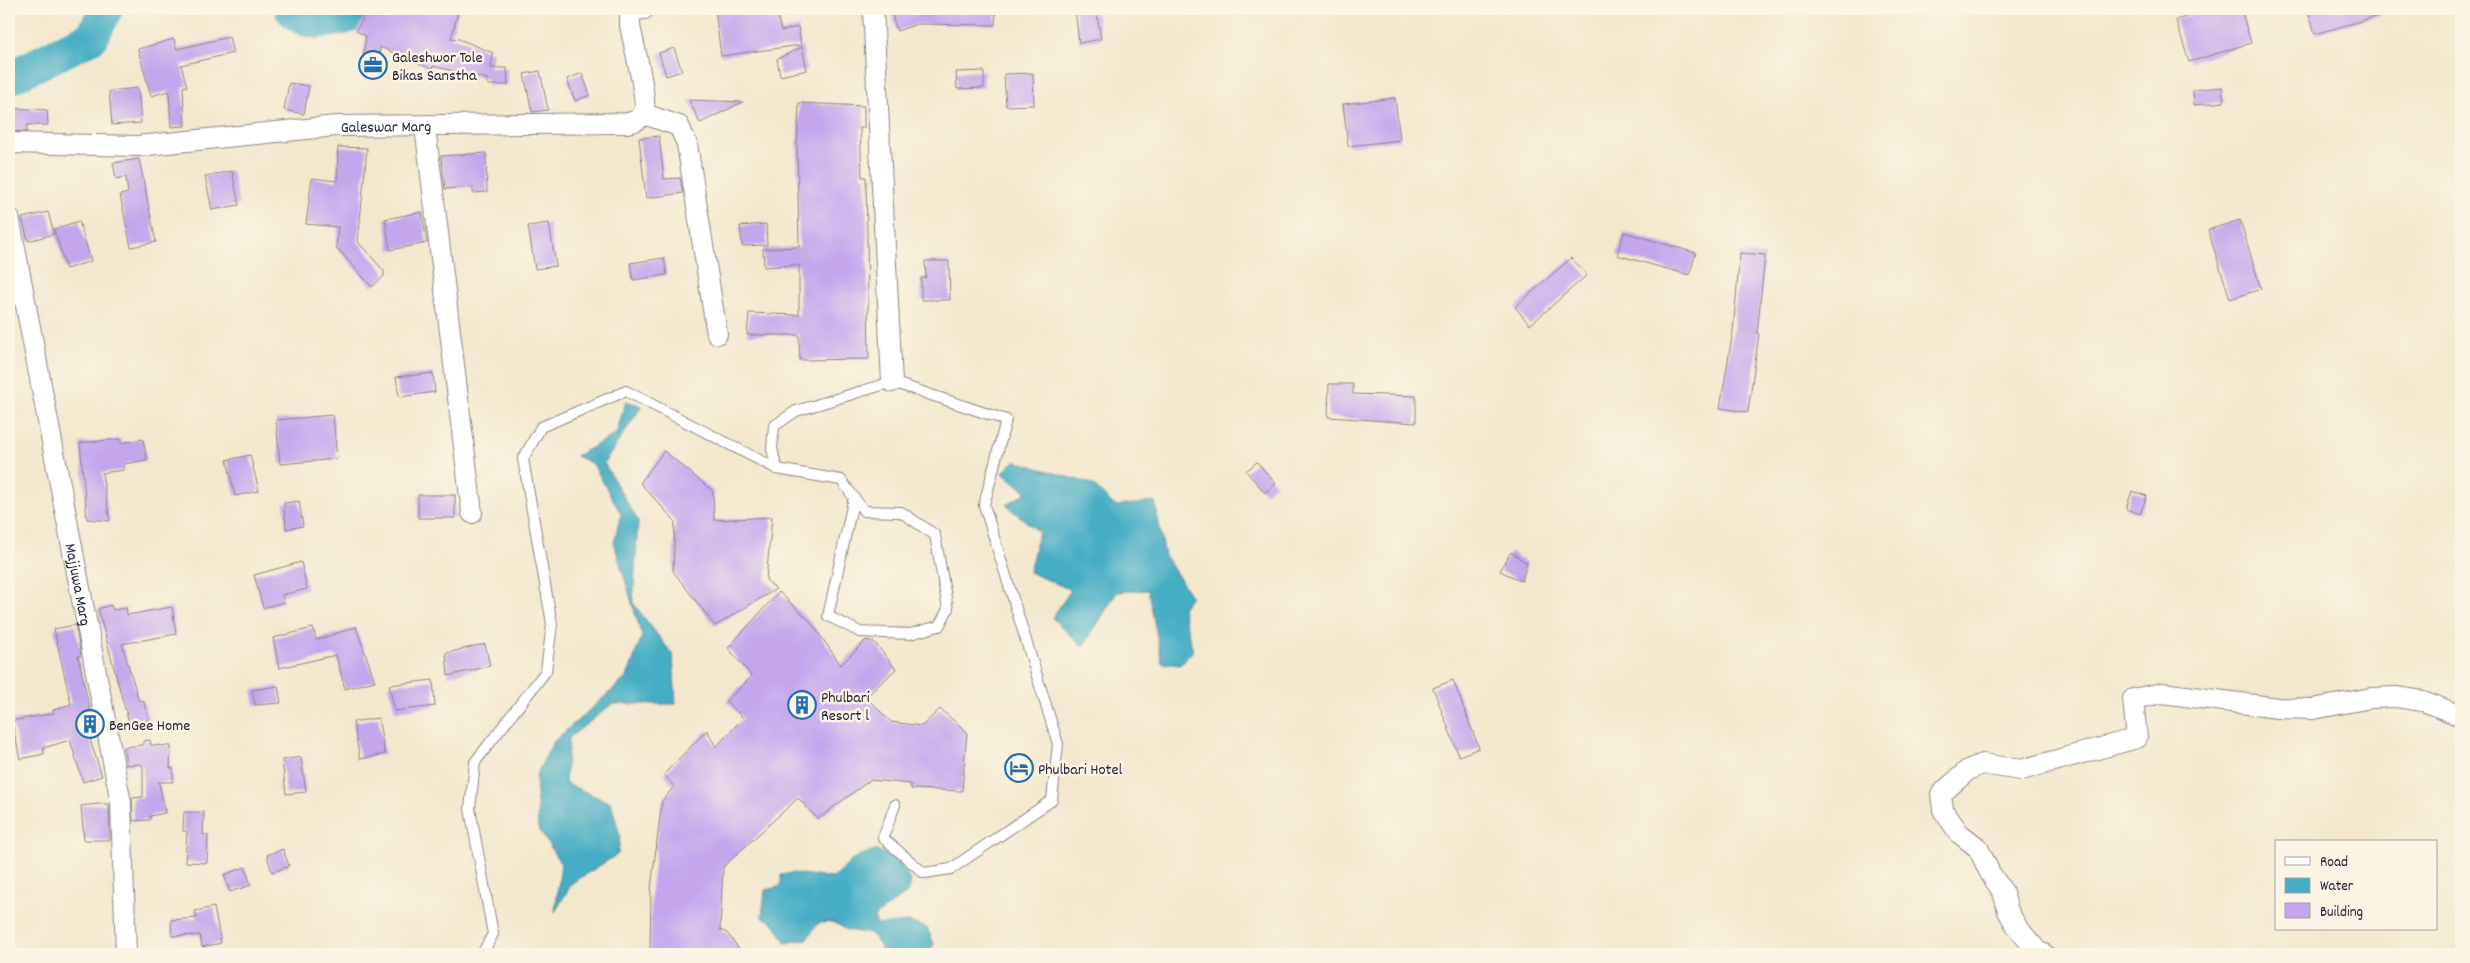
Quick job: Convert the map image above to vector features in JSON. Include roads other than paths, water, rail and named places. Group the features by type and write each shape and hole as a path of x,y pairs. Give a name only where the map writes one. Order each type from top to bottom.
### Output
{"street":[{"path":"644,9 636,10 630,16 630,26 645,100 644,114 679,126 687,144 717,334"},
{"path":"873,9 892,382"},
{"name":"Galeswar Marg","path":"9,143 138,146 336,126 627,123 637,121 644,114"},
{"path":"425,126 472,513"},
{"name":"Majjuwa Marg","path":"9,217 121,803 126,954"},
{"path":"2044,954 2038,952 2017,927 2008,911 2003,892 1990,873 1978,848 1959,833 1943,810 1941,794 1968,770 1982,764 2021,770 2138,738 2133,699 2162,693 2278,708 2313,709 2371,698 2396,697 2423,701 2461,716"}],"lane":[{"path":"777,469 772,449 774,426 796,411 892,382 1006,420 984,505 1058,744 1052,800 951,869 924,873 884,838 895,805"},
{"path":"482,954 493,934 470,809 475,762 546,671 552,624 523,460 542,427 626,391 777,469 840,480 854,497 864,512 901,512 935,535 948,609 939,626 910,634 860,632 828,616 854,497"}],"water":[{"path":"626,401 642,406 604,463 638,521 633,603 673,655 676,704 612,704 569,738 565,783 611,803 620,836 618,854 572,883 555,912 561,864 538,828 536,776 553,742 627,677 642,636 614,543 621,514 593,464 576,456 616,434"},
{"path":"1015,461 1092,484 1115,506 1155,502 1165,556 1191,596 1182,608 1193,651 1180,665 1162,663 1148,590 1117,592 1083,647 1052,618 1071,590 1029,572 1039,532 1006,505 1027,492 1002,473"},
{"path":"874,850 897,858 911,882 907,893 874,917 877,925 909,922 927,928 934,944 928,954 879,954 881,947 871,934 847,930 833,922 818,923 807,939 786,943 773,922 762,917 765,890 781,886 781,875 792,873 833,878 856,857"}],"waterway":[{"path":"9,78 92,37 106,9"},
{"path":"291,9 303,19 317,22 346,17 349,9"}],"place":[{"name":"Galeshwor Tole Bikas Sanstha","path":"373,65"},
{"name":"Phulbari Resort l","path":"802,705"},
{"name":"BenGee Home","path":"90,724"},
{"name":"Phulbari Hotel","path":"1019,768"}]}
